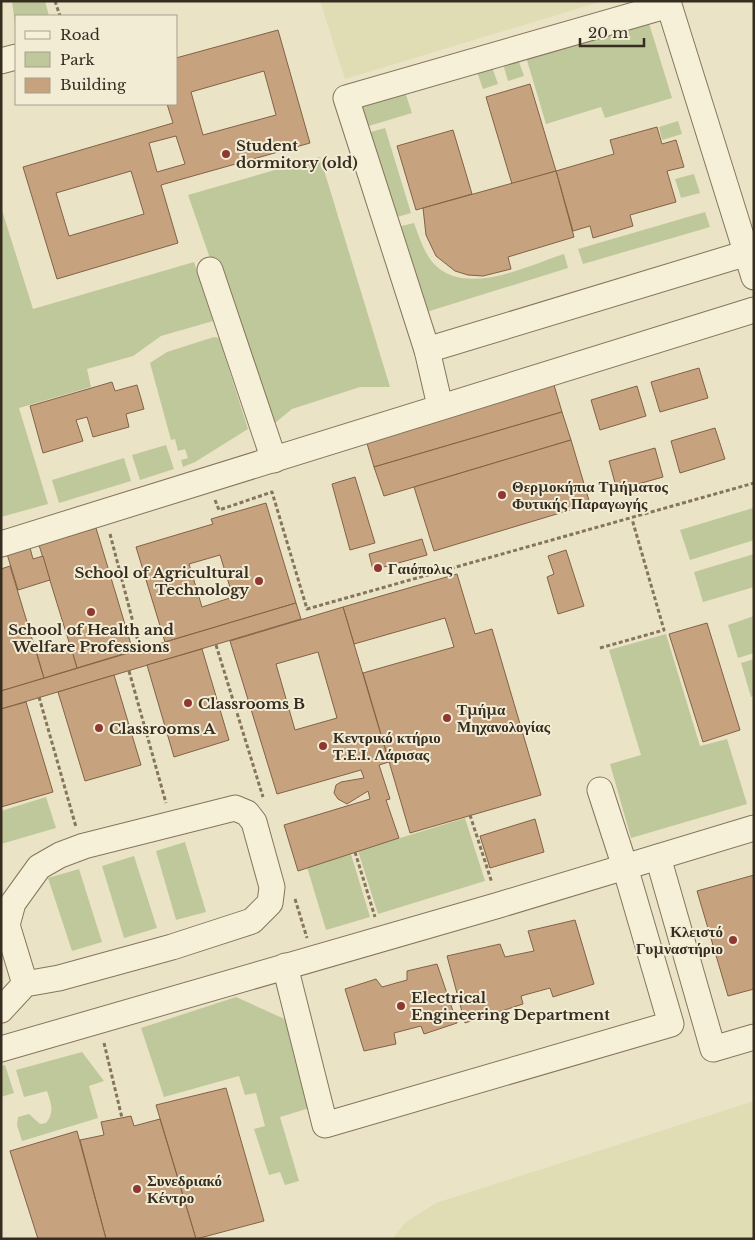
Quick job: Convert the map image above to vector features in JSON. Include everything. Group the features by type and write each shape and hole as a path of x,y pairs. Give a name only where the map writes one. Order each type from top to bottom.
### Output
{"street":[{"path":"427,350 750,265 670,5 346,98 427,350 440,406"},
{"path":"1,60 15,56"},
{"path":"210,270 274,460"},
{"path":"1,544 274,460 440,406 754,310"},
{"path":"285,966 325,1125 670,1024 625,867 600,790"},
{"path":"1,1010 24,984 59,978 136,957 252,920 270,903 272,887 254,822 247,814 235,808 84,846 60,855 39,867 13,903 7,925 24,984"},
{"path":"1,1049 499,905 754,828"},
{"path":"658,857 713,1049 754,1036"}],"path":[{"path":"55,1 60,15"},
{"path":"207,480 219,510 272,492 306,609 632,519 754,483"},
{"path":"600,648 664,630 632,519"},
{"path":"108,530 140,649"},
{"path":"216,645 266,807"},
{"path":"129,671 172,823"},
{"path":"39,698 76,827 84,846"},
{"path":"470,815 499,905"},
{"path":"355,852 376,920"},
{"path":"293,893 308,940"},
{"path":"105,1047 122,1118"}],"shaded area":[{"path":"320,1 603,1 345,79"},
{"path":"754,1101 754,1239 392,1239 406,1222 436,1203"}],"green space":[{"path":"12,1 45,1 49,15 15,15 15,24"},
{"path":"648,20 672,98 605,118 601,107 546,124 526,57"},
{"path":"518,59 524,76 508,81 503,64"},
{"path":"492,67 498,84 483,89 477,72"},
{"path":"405,92 412,113 362,128 356,107"},
{"path":"678,121 682,134 662,140 659,127"},
{"path":"385,128 411,213 390,219 364,134"},
{"path":"320,157 390,387 360,387 292,409 269,428 188,195"},
{"path":"694,174 700,193 681,198 675,179"},
{"path":"1,207 33,309 194,262 213,321 161,336 133,356 87,369 91,387 19,408 48,504 1,517"},
{"path":"705,212 710,227 583,264 578,249"},
{"path":"414,223 430,260 447,274 479,279 497,276 564,254 568,268 420,314 393,228"},
{"path":"214,337 219,338 248,429 195,462 183,467 181,460 188,458 185,449 178,451 175,439 171,440 150,363 167,352"},
{"path":"166,445 174,469 140,480 132,455"},
{"path":"124,458 131,481 59,503 52,480"},
{"path":"753,508 754,540 690,560 680,530"},
{"path":"754,554 754,587 703,602 694,572"},
{"path":"754,616 754,653 738,658 728,625"},
{"path":"666,634 700,746 727,739 747,804 631,838 610,764 641,755 609,650"},
{"path":"754,659 754,696 751,697 741,663"},
{"path":"46,797 56,828 1,844 1,811"},
{"path":"465,818 485,881 378,914 358,851"},
{"path":"185,842 206,912 176,920 156,851"},
{"path":"351,854 370,917 326,930 307,867"},
{"path":"134,856 157,928 124,938 102,866"},
{"path":"79,869 102,942 72,951 48,878"},
{"path":"236,997 289,1021 313,1107 280,1117 299,1181 285,1185 280,1172 269,1175 254,1129 265,1126 256,1093 245,1095 239,1076 164,1097 141,1028"},
{"path":"82,1052 104,1081 89,1086 98,1118 22,1141 17,1125 18,1117 29,1114 40,1124 46,1123 51,1115 51,1108 47,1091 24,1097 16,1070"},
{"path":"5,1065 14,1093 1,1097 1,1066"}],"building":[{"name":"Student dormitory (old)","path":"278,30 310,143 161,185 178,243 57,279 23,167 173,123 167,105 178,105 178,57","holes":["264,71 276,115 203,135 191,92","176,136 185,164 157,172 149,143","131,171 144,214 69,236 56,193"]},
{"path":"530,84 556,171 512,184 486,97"},
{"path":"657,127 662,144 676,140 684,167 667,171 676,202 630,215 633,226 593,238 590,226 573,231 556,171 614,154 610,140"},
{"path":"453,130 472,194 416,210 397,146"},
{"path":"556,171 574,237 508,257 511,269 483,276 468,275 455,271 436,256 426,235 423,208"},
{"path":"699,368 708,398 660,412 651,382"},
{"path":"112,382 115,391 137,385 144,409 126,414 129,427 93,437 87,417 76,420 83,441 43,453 30,406"},
{"path":"554,385 562,412 374,467 366,440"},
{"path":"637,386 646,416 600,430 591,400"},
{"path":"562,412 571,440 384,496 374,467"},
{"path":"715,428 725,459 680,473 671,441"},
{"name":"Θερμοκήπια Τμήματος Φυτικής Παραγωγής","path":"571,440 590,504 434,551 414,487"},
{"path":"655,448 663,477 617,490 609,461"},
{"path":"355,477 375,543 350,550 332,484"},
{"name":"School of Agricultural Technology","path":"266,503 296,603 165,642 136,547 213,524 211,519","holes":["220,555 233,597 202,607 189,564"]},
{"name":"School of Health and Welfare Professions","path":"96,528 133,651 77,668 39,545"},
{"path":"422,539 427,555 373,570 369,554"},
{"path":"30,548 33,559 43,556 50,580 18,590 7,554"},
{"path":"566,550 584,606 558,614 547,577 554,574 548,556"},
{"path":"10,566 44,678 1,691 1,569"},
{"name":"Τμήμα Μηχανολογίας","path":"457,574 475,634 492,629 541,795 410,833 363,673 454,647 445,618 354,644 343,607"},
{"path":"296,603 301,619 1,709 1,691"},
{"name":"Κεντρικό κτήριο Τ.Ε.Ι. Λάρισας","path":"343,607 389,762 379,765 390,799 386,800 399,838 298,871 284,825 370,799 368,791 347,804 338,799 334,793 336,785 341,782 364,778 361,770 277,794 230,641","holes":["318,652 337,718 295,730 276,664"]},
{"path":"707,623 740,730 703,742 669,634"},
{"path":"70,644 77,668 44,678 37,654"},
{"name":"Classrooms B","path":"202,649 229,740 174,757 147,665"},
{"name":"Classrooms A","path":"114,675 141,765 85,781 58,692"},
{"path":"26,702 53,792 1,807 1,709"},
{"path":"535,819 544,852 490,868 480,836"},
{"name":"Κλειστό Γυμναστήριο","path":"754,875 754,989 728,996 697,891"},
{"path":"575,920 594,984 553,997 550,988 521,996 523,1004 465,1023 447,956 500,944 505,957 534,951 528,931"},
{"name":"Electrical Engineering Department","path":"437,964 457,1023 424,1034 421,1026 394,1033 396,1044 364,1051 345,989 376,979 382,987 407,980 407,971"},
{"path":"226,1088 264,1221 196,1239 156,1105"},
{"name":"Συνεδριακό Κέντρο","path":"131,1116 134,1126 160,1119 196,1239 106,1239 80,1140 104,1135 101,1122"},
{"path":"77,1131 106,1239 38,1239 10,1151"}],"place":[{"name":"Student dormitory (old)","path":"226,154"},
{"name":"Θερμοκήπια Τμήματος Φυτικής Παραγωγής","path":"502,495"},
{"name":"Γαιόπολις","path":"378,568"},
{"name":"School of Agricultural Technology","path":"259,581"},
{"name":"School of Health and Welfare Professions","path":"91,612"},
{"name":"Classrooms B","path":"188,703"},
{"name":"Τμήμα Μηχανολογίας","path":"447,718"},
{"name":"Classrooms A","path":"99,728"},
{"name":"Κεντρικό κτήριο Τ.Ε.Ι. Λάρισας","path":"323,746"},
{"name":"Κλειστό Γυμναστήριο","path":"733,940"},
{"name":"Electrical Engineering Department","path":"401,1006"},
{"name":"Συνεδριακό Κέντρο","path":"137,1189"}]}
